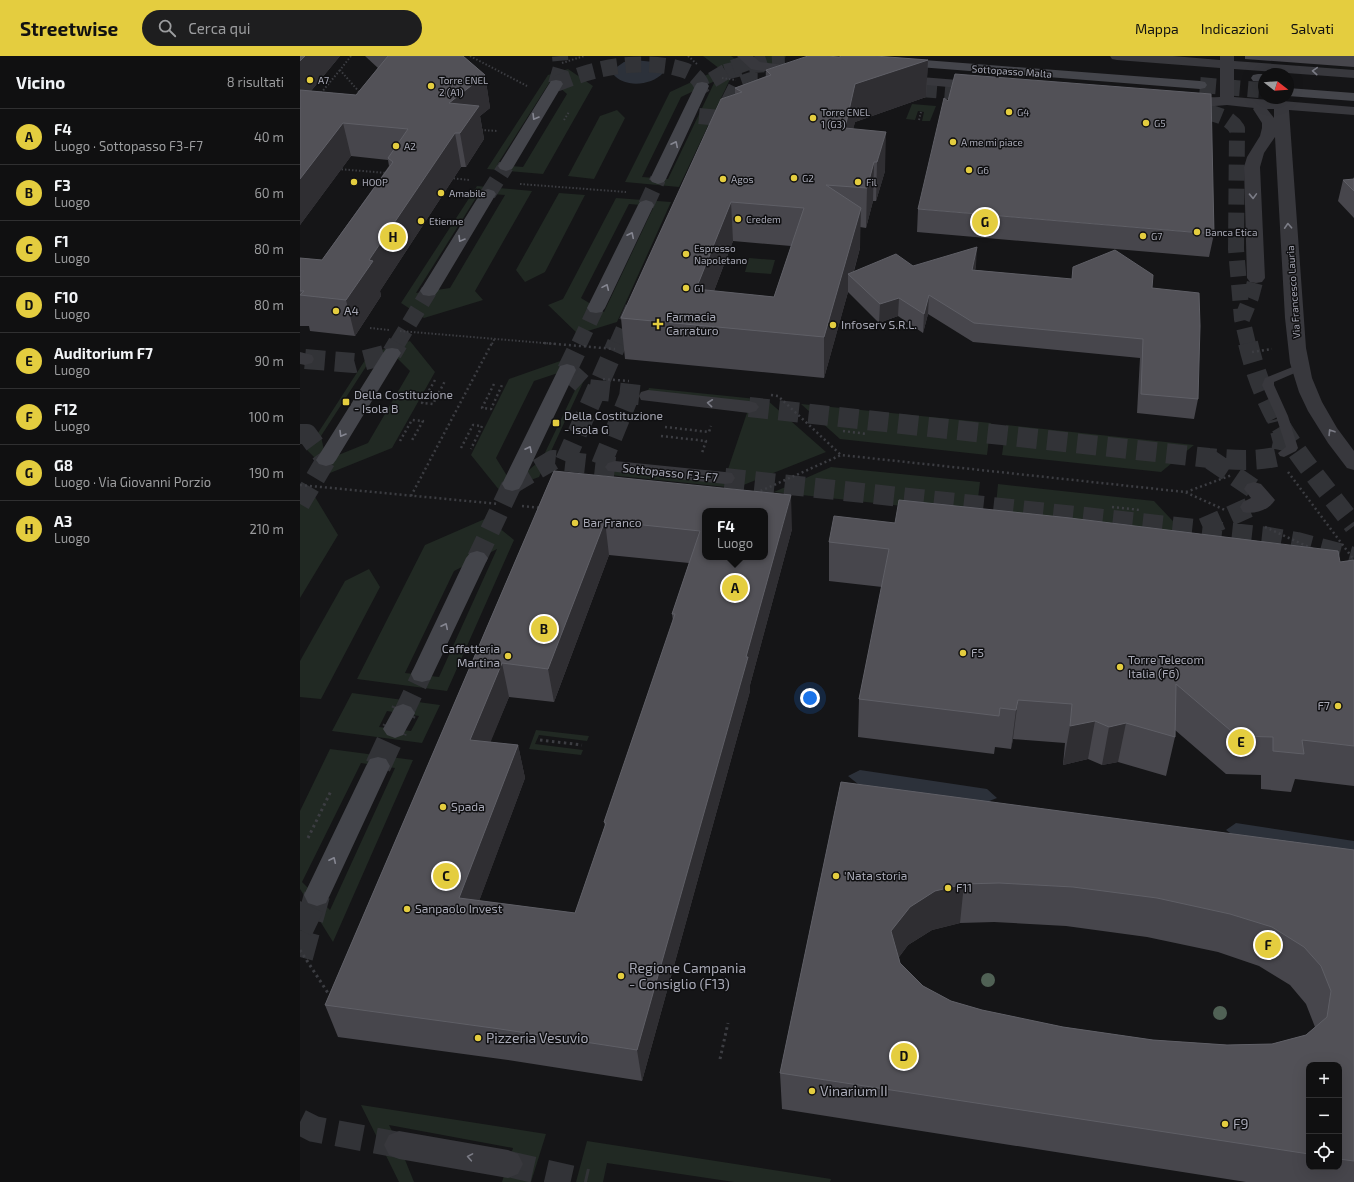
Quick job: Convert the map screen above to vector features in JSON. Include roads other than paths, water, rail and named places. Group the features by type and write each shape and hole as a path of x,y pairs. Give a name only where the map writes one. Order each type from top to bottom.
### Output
{"main road":[{"name":"Sottopasso Malta","path":"887,70 1200,79 971,56"},
{"path":"1294,80 1354,85"},
{"path":"506,166 556,84"},
{"path":"658,179 694,116 702,86"},
{"path":"1294,99 1354,97"},
{"path":"429,291 488,194"},
{"path":"596,308 646,205"},
{"path":"326,460 392,353"},
{"path":"512,484 567,370"},
{"path":"422,674 477,558"},
{"path":"316,895 378,766"}],"street":[{"path":"744,56 756,66 776,69 816,69 785,63"},
{"path":"1117,56 1227,60 1354,74"},
{"path":"1227,60 1227,101"},
{"path":"887,70 1204,96 1227,101"},
{"path":"887,70 997,87"},
{"path":"1171,101 1203,103 1227,101 1258,88"},
{"path":"1294,101 1354,111"},
{"path":"1256,278 1252,167 1253,158 1268,135 1270,123 1264,113 1262,104"},
{"name":"Via Francesco Lauria","path":"1285,104 1284,147 1294,319 1300,367 1308,393 1336,440 1354,464"},
{"path":"1262,144 1274,143 1284,147"},
{"path":"648,396 749,407"},
{"name":"Sottopasso F3-F7","path":"615,467 725,478"},
{"path":"399,1145 508,1164"}],"lane":[{"path":"1284,453 1292,448 1282,416 1268,385 1269,380 1300,367"}],"tunnel":[{"path":"556,84 561,67 560,56"},
{"path":"556,84 570,78 599,70 643,64 673,67 686,71 694,75 702,86 732,68 765,56"},
{"path":"725,72 754,65 785,63"},
{"path":"721,118 737,85 751,80 787,80"},
{"path":"1200,85 1258,90"},
{"path":"897,87 980,94"},
{"path":"1182,111 1205,112 1220,116 1232,123 1237,129 1236,249 1242,319"},
{"path":"699,116 721,118"},
{"path":"718,123 721,118"},
{"path":"488,194 506,166"},
{"path":"646,205 658,179"},
{"path":"1242,319 1251,297 1256,278"},
{"path":"397,344 429,291"},
{"path":"617,344 634,305"},
{"path":"579,344 596,308"},
{"path":"1242,319 1248,344"},
{"path":"392,353 398,343"},
{"path":"567,370 580,343"},
{"path":"596,390 617,343"},
{"path":"1248,343 1260,382 1277,421"},
{"path":"305,359 354,363 392,353"},
{"path":"567,370 588,389 596,390"},
{"path":"565,461 596,390"},
{"path":"596,390 648,396"},
{"path":"601,465 630,394"},
{"path":"749,407 1236,460 1253,460 1280,456 1283,442 1277,421"},
{"path":"1277,421 1304,461 1354,526"},
{"path":"300,434 307,434 326,460"},
{"path":"300,504 326,460"},
{"path":"512,484 553,460 615,467"},
{"path":"1211,460 1254,489"},
{"path":"725,478 1269,537 1297,542 1354,557"},
{"path":"477,558 512,484"},
{"path":"1203,528 1250,507"},
{"path":"404,712 422,674"},
{"path":"378,766 395,729"},
{"path":"300,957 317,895"},
{"path":"300,930 317,895"},
{"path":"300,1122 314,1129 399,1145"},
{"path":"508,1164 587,1182"}],"place":[{"name":"A7","path":"310,80"},
{"name":"Torre ENEL 2 (A1)","path":"431,86"},
{"name":"G4","path":"1009,112"},
{"name":"Torre ENEL 1 (G3)","path":"813,118"},
{"name":"G5","path":"1146,123"},
{"name":"A me mi piace","path":"953,142"},
{"name":"A2","path":"396,146"},
{"name":"G6","path":"969,170"},
{"name":"G2","path":"794,178"},
{"name":"Agos","path":"723,179"},
{"name":"HOOP","path":"354,182"},
{"name":"Fil","path":"858,182"},
{"name":"Amabile","path":"441,193"},
{"name":"Credem","path":"738,219"},
{"name":"Etienne","path":"421,221"},
{"name":"G8","path":"985,222"},
{"name":"Banca Etica","path":"1197,232"},
{"name":"G7","path":"1143,236"},
{"name":"A3","path":"393,237"},
{"name":"Espresso Napoletano","path":"686,254"},
{"name":"G1","path":"686,288"},
{"name":"A4","path":"336,311"},
{"name":"Farmacia Carraturo","path":"658,324"},
{"name":"Infoserv S.R.L.","path":"833,325"},
{"name":"Della Costituzione - Isola B","path":"346,402"},
{"name":"Della Costituzione - Isola G","path":"556,423"},
{"name":"Bar Franco","path":"575,523"},
{"name":"F4","path":"735,588"},
{"name":"F3","path":"544,629"},
{"name":"F5","path":"963,653"},
{"name":"Caffetteria Martina","path":"508,656"},
{"name":"Torre Telecom Italia (F6)","path":"1120,667"},
{"name":"F7","path":"1338,706"},
{"name":"Auditorium F7","path":"1241,742"},
{"name":"Spada","path":"443,807"},
{"name":"F1","path":"446,876"},
{"name":"'Nata storia","path":"836,876"},
{"name":"F11","path":"948,888"},
{"name":"Sanpaolo Invest","path":"407,909"},
{"name":"F12","path":"1268,945"},
{"name":"Regione Campania - Consiglio (F13)","path":"621,976"},
{"name":"Pizzeria Vesuvio","path":"478,1038"},
{"name":"F10","path":"904,1056"},
{"name":"Vinarium II","path":"812,1091"},
{"name":"F9","path":"1225,1124"}]}
